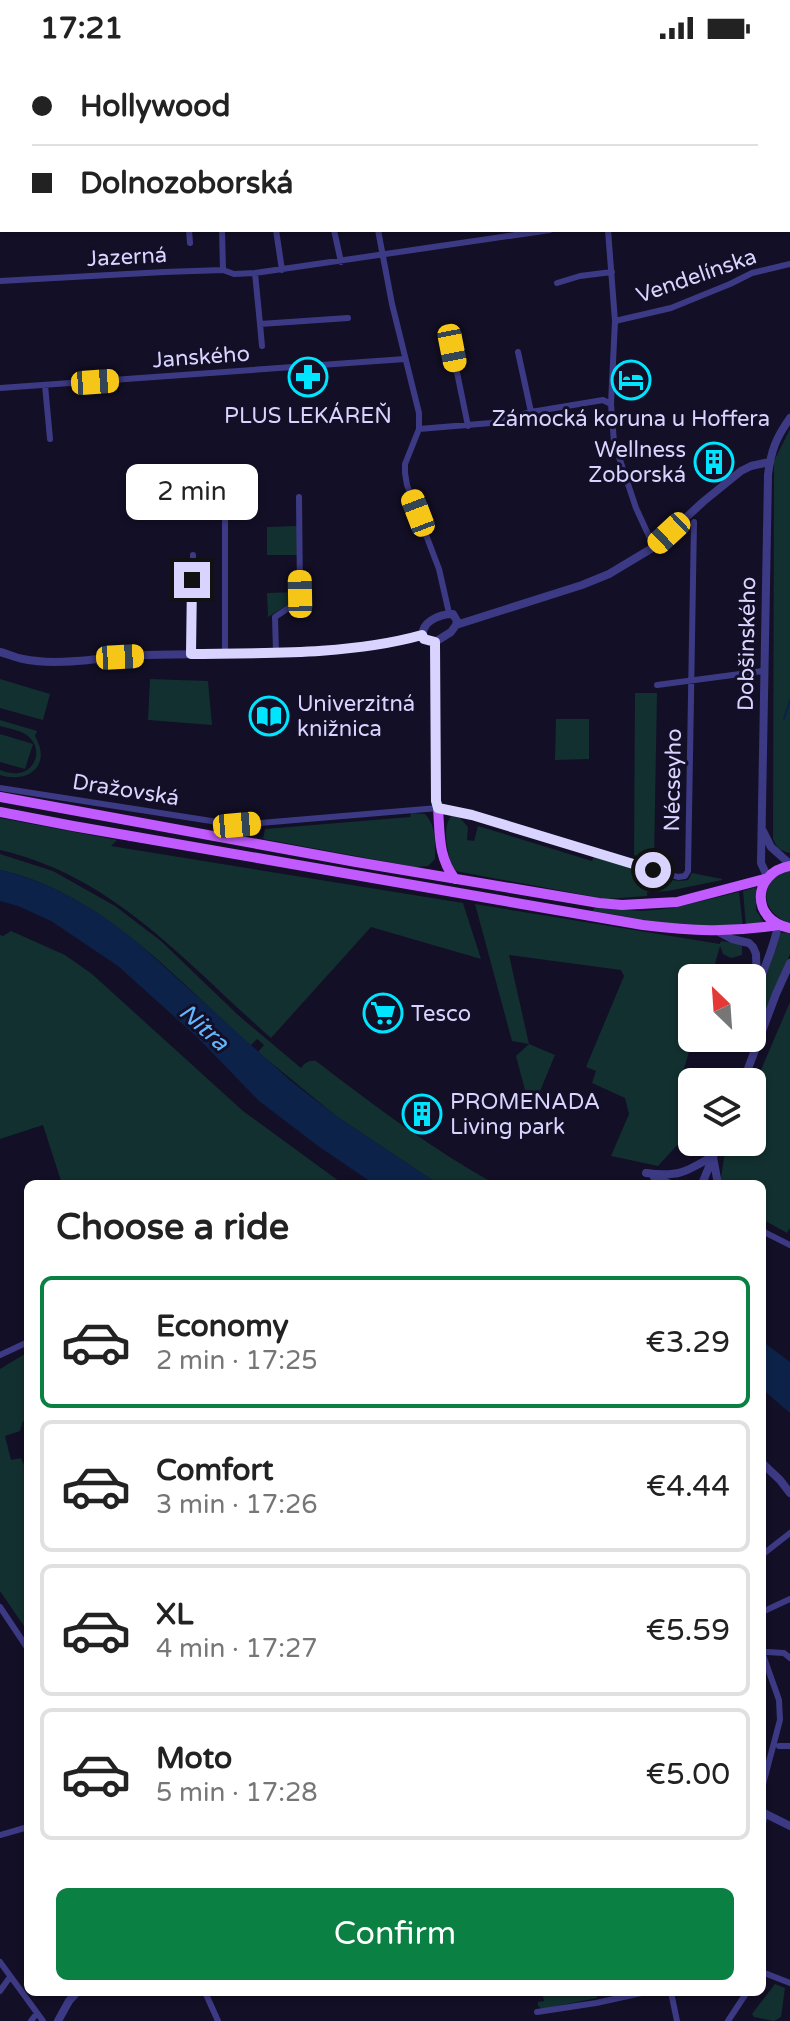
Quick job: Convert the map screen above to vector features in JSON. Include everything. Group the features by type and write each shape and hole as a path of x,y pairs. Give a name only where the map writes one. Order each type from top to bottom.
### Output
{"main road":[{"path":"0,797 579,901 622,905 677,902 768,878"},
{"path":"438,808 441,854 455,879"},
{"path":"0,812 643,925 717,931 778,925 790,928"},
{"path":"421,873 433,866 441,854"},
{"path":"778,925 762,905 762,891 776,870 790,865"}],"street":[{"path":"189,232 190,243"},
{"path":"222,232 223,270"},
{"path":"276,232 282,270"},
{"path":"334,232 341,262"},
{"path":"378,232 419,413 419,429 405,464 407,485 439,569 449,613"},
{"name":"Jazerná","path":"0,281 223,270 234,274 255,273 537,232"},
{"path":"608,232 615,321 611,404 614,442 636,508 654,547"},
{"name":"Vendelínska","path":"615,321 671,308 752,273 790,264"},
{"path":"557,283 612,272"},
{"path":"255,273 262,346"},
{"path":"260,324 348,318"},
{"path":"452,348 468,426"},
{"path":"518,352 531,412"},
{"name":"Janského","path":"0,388 405,359"},
{"path":"45,385 50,439"},
{"path":"419,429 491,423 531,412 603,400 611,404"},
{"path":"456,625 582,585 609,574 654,547 741,471 769,462 775,440 790,418"},
{"name":"Dobšinského","path":"768,878 761,863 769,462"},
{"path":"225,478 225,654"},
{"path":"276,652 275,617 293,605 300,594 299,497"},
{"name":"Nécseyho","path":"438,808 472,815 678,877 685,876 688,871 694,522"},
{"path":"191,654 193,555"},
{"path":"453,614 456,625 435,642 424,639 422,635 426,624 442,615 453,614"},
{"path":"0,652 43,662 341,648 422,635"},
{"path":"435,642 438,808"},
{"path":"657,685 763,671"},
{"name":"Dražovská","path":"0,788 237,825 438,808"},
{"path":"762,828 771,847 790,865"},
{"path":"766,965 778,925"},
{"path":"717,931 749,943 756,954 756,964"},
{"path":"766,1020 790,963"},
{"path":"646,1173 669,1176 688,1171 713,1156"},
{"path":"704,1180 713,1156"},
{"path":"713,1156 717,1180"},
{"path":"646,1173 653,1180"},
{"path":"646,1173 661,1180"},
{"path":"766,1233 790,1245"},
{"path":"0,1355 24,1344"},
{"path":"766,1467 790,1493"},
{"path":"766,1552 790,1533"},
{"path":"766,1610 790,1599"},
{"path":"0,1607 24,1643"},
{"path":"766,1652 784,1653 790,1658"},
{"path":"766,1658 779,1700 780,1720 766,1773"},
{"path":"779,1746 790,1746"},
{"path":"766,1814 790,1826"},
{"path":"0,1835 24,1828"},
{"path":"0,1962 24,1996"},
{"path":"766,1974 790,1983"},
{"path":"0,1991 10,1977"},
{"path":"24,1996 43,2021"},
{"path":"58,2021 73,1996"},
{"path":"207,1996 218,2021"},
{"path":"537,2012 629,1996"},
{"path":"672,1996 677,2021"},
{"path":"728,2021 744,1996"}],"green space":[{"path":"790,429 790,853 779,849 773,839 774,461"},
{"path":"297,526 297,555 267,555 267,527"},
{"path":"297,592 289,604 268,617 267,593"},
{"path":"0,679 50,694 43,720 0,708"},
{"path":"150,679 208,681 212,725 148,720"},
{"path":"635,693 657,693 654,862 634,855"},
{"path":"556,719 589,719 589,759 555,760"},
{"path":"0,720 37,731 35,736 41,756 35,770 20,777 0,775 0,770 19,773 30,768 36,748 27,735 0,726"},
{"path":"0,734 33,744 25,769 0,762"},
{"path":"411,813 425,814 433,830 435,859 428,866 415,867 263,839 265,829 410,817"},
{"path":"451,816 460,818 468,827 467,840 474,841 478,826 592,861 594,856 668,879 688,880 692,873 722,880 647,892 647,896 606,899 455,871 451,868 446,841 446,828"},
{"path":"0,818 117,840 111,846 463,903 481,959 371,927 271,1038 178,953 114,901 79,880 41,863 0,850"},
{"path":"0,854 53,871 115,906 161,941 238,1015 301,1068 307,1062 316,1061 403,1126 488,1180 432,1180 336,1116 258,1052 264,1045 257,1039 250,1046 166,967 104,918 71,897 36,881 0,870"},
{"path":"790,870 790,923 773,912 766,894 774,878"},
{"path":"756,887 756,910 764,923 746,926 743,891"},
{"path":"739,892 743,927 669,924 593,911 594,908 643,911 673,908"},
{"path":"475,904 720,944 721,941 742,944 742,955 731,958 723,954 720,946 715,964 678,964 678,1052 689,1052 684,1068 678,1068 678,1144 658,1166 611,1156 629,1114 625,1098 592,1083 596,1071 586,1067 624,976 621,970 509,955 529,1044 512,1041"},
{"path":"11,931 65,955 92,974 243,1111 338,1180 61,1180 43,1125 0,1139 0,935"},
{"path":"790,932 790,954 766,1011 766,974 779,933"},
{"path":"790,1002 790,1228 787,1233 766,1221 766,1180 721,1180 724,1158 766,1156 766,1068 762,1068"},
{"path":"529,1044 555,1055 531,1113 516,1056"},
{"path":"24,1354 24,1422 20,1431 5,1436 11,1460 21,1458 24,1465 24,1626 0,1591 0,1369"},
{"path":"775,1984 785,1988 781,2017 774,2021 752,2014"},
{"path":"543,1996 597,1998 542,2009 538,2002 544,2001"}],"water":[{"name":"Nitra","path":"0,870 55,889 106,919 137,942 291,1081 336,1116 432,1180 368,1180 259,1101 198,1038 118,966 51,921 0,901"},
{"path":"766,1344 790,1362 790,1413 766,1392"}],"waterway":[{"path":"784,719 790,700"}],"place":[{"name":"PLUS LEKÁREŇ","path":"308,377"},
{"name":"Zámocká koruna u Hoffera","path":"631,380"},
{"name":"Wellness Zoborská","path":"714,462"},
{"name":"Univerzitná knižnica","path":"269,716"},
{"name":"Tesco","path":"383,1013"},
{"name":"PROMENADA Living park","path":"422,1114"}],"route":[{"path":"192,580 191,654 341,648 422,635 424,639 435,642 438,808 472,815 653,870"}]}
